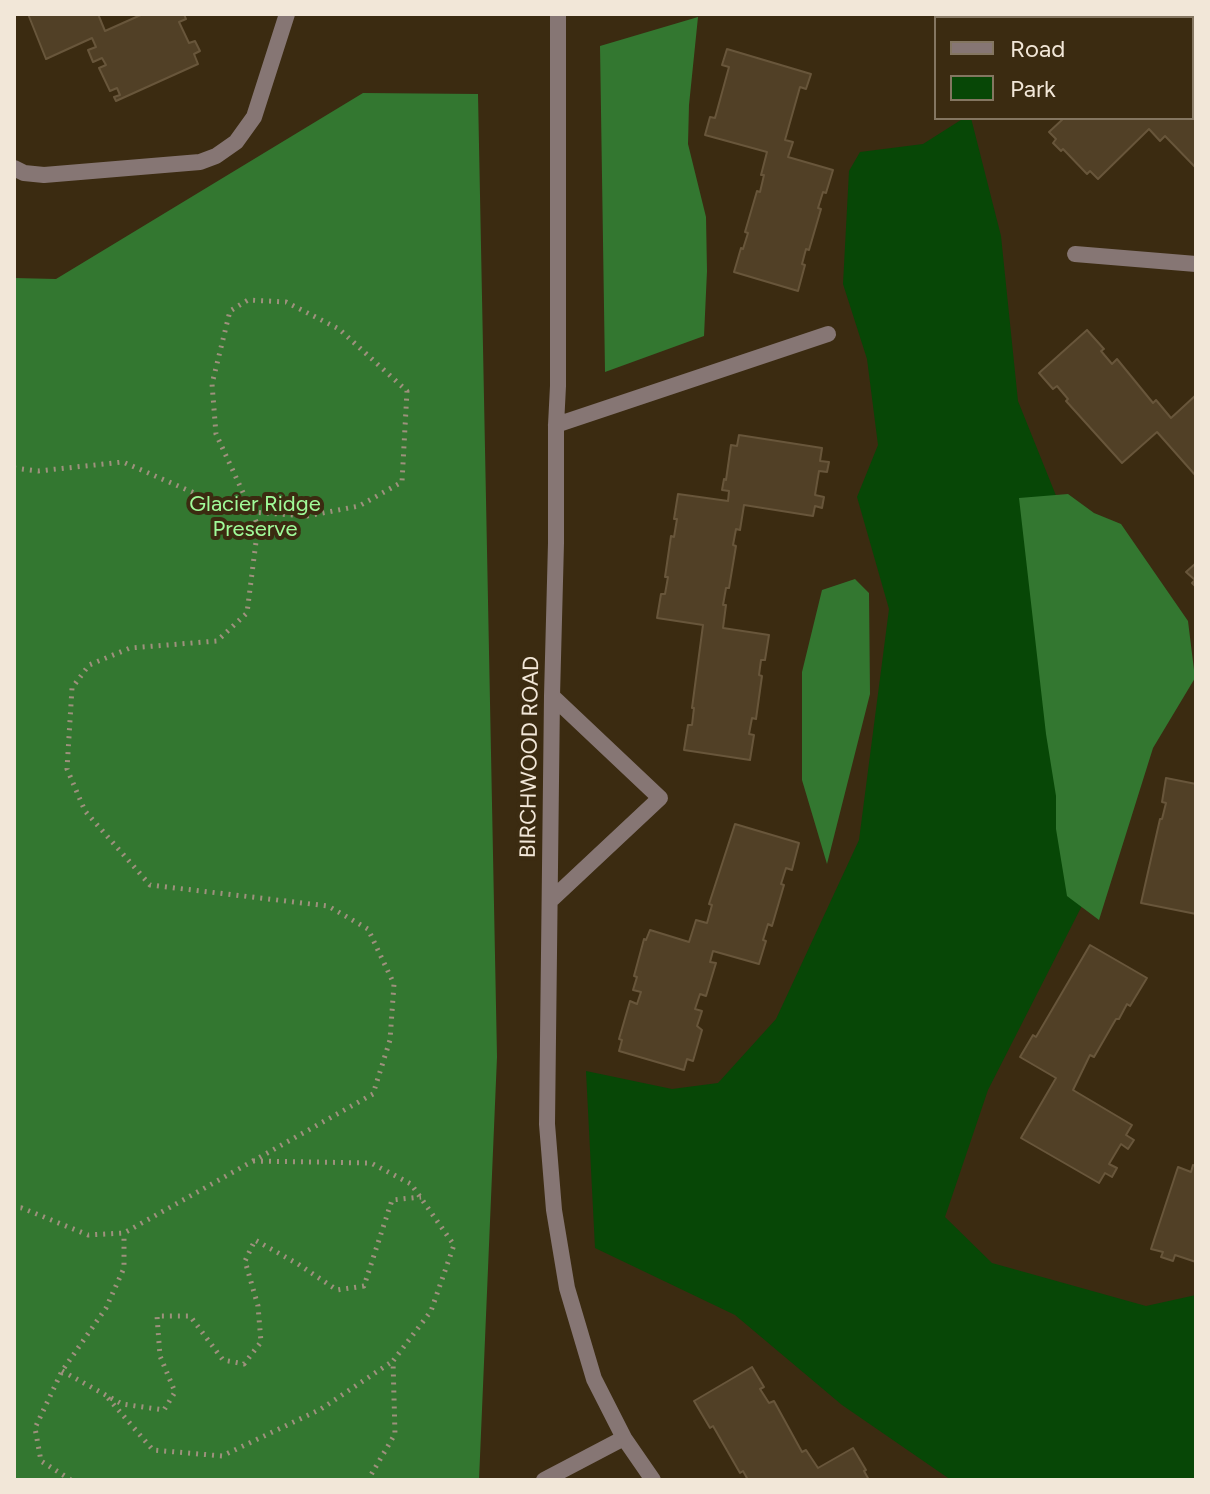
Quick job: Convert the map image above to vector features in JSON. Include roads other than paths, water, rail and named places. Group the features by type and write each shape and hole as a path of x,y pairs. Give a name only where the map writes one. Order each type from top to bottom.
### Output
{"street":[{"path":"14,168 24,173 44,175 200,162 216,156 236,142 254,117 287,14"},
{"name":"BIRCHWOOD ROAD","path":"558,14 558,386 547,1124 554,1210 567,1288 594,1379 624,1438 653,1480"},
{"path":"1075,254 1196,264"},
{"path":"556,425 828,334"},
{"path":"550,901 660,798 552,696"},
{"path":"544,1480 624,1438"}],"park label":[{"name":"Glacier Ridge Preserve","path":"255,518"}]}
